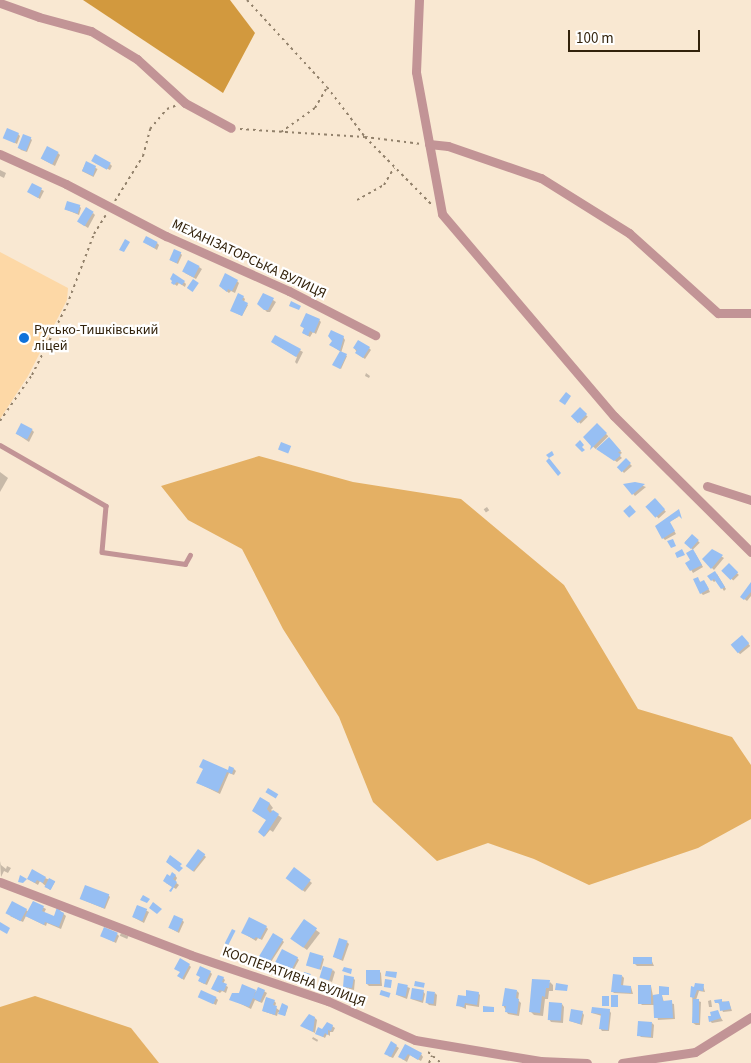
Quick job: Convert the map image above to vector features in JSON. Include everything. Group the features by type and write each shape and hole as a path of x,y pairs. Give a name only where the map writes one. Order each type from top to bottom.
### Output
{"street":[{"path":"419,0 416,72 442,214 614,416 751,552"},
{"path":"0,3 39,17 91,31 137,59 185,103 231,128"},
{"path":"429,144 448,146 541,178 629,232 718,313 751,313"},
{"name":"МЕХАНІЗАТОРСЬКА ВУЛИЦЯ","path":"0,154 111,207 166,236 289,291 375,335"},
{"path":"707,486 751,500"},
{"name":"КООПЕРАТИВНА ВУЛИЦЯ","path":"0,882 191,955 328,1001 415,1040 540,1061 587,1063"},
{"path":"622,1063 695,1052 751,1017"}],"lane":[{"path":"0,445 106,506 102,552 185,564 190,555"}],"path":[{"path":"247,0 327,87 365,137 442,214"},
{"path":"281,133 314,108 327,87"},
{"path":"0,421 32,375 66,305 94,234 143,156 150,129 167,109 185,103"},
{"path":"231,128 281,133 365,137 429,144"},
{"path":"357,200 384,185 394,168"},
{"path":"429,1063 432,1055"}],"shaded area":[{"path":"83,0 230,0 255,33 223,93"},
{"name":"Русько-Тишківський ліцей","path":"0,252 68,288 67,300 28,376 0,419"},
{"path":"259,456 353,482 461,499 564,585 638,709 732,737 751,765 751,819 698,848 589,885 534,859 488,843 437,861 373,802 339,717 283,629 242,549 188,520 161,486"},
{"path":"35,996 131,1028 159,1063 0,1063 0,1007"}],"building":[{"path":"7,128 19,133 15,143 3,138"},
{"path":"23,134 31,137 26,151 18,148"},
{"path":"47,146 59,152 52,164 41,158"},
{"path":"95,154 111,163 107,170 91,161"},
{"path":"86,161 96,166 93,176 82,171"},
{"path":"32,183 42,188 38,198 27,192"},
{"path":"67,201 80,205 78,214 64,210"},
{"path":"86,207 94,212 85,226 77,221"},
{"path":"146,236 158,242 154,248 143,242"},
{"path":"125,239 130,242 124,252 119,250"},
{"path":"174,249 181,252 177,263 169,260"},
{"path":"188,260 200,266 194,277 182,272"},
{"path":"173,273 185,281 182,285 177,282 174,285 171,283 170,279"},
{"path":"225,273 238,280 232,291 228,289 227,292 219,286"},
{"path":"193,279 199,283 193,292 187,288"},
{"path":"238,293 244,296 242,300 248,303 242,316 230,311"},
{"path":"263,293 274,298 268,310 264,310 257,304"},
{"path":"291,301 301,306 299,310 289,306"},
{"path":"306,313 320,319 314,333 310,331 308,336 302,333 304,328 300,326"},
{"path":"331,330 344,336 340,351 329,345 332,341 328,336"},
{"path":"275,335 301,349 296,357 271,342"},
{"path":"358,340 370,347 363,358 355,353 357,350 353,348"},
{"path":"340,351 347,354 340,369 332,365"},
{"path":"566,392 571,396 565,405 559,401"},
{"path":"580,407 587,414 578,423 571,416"},
{"path":"21,423 33,429 27,440 16,434"},
{"path":"597,423 607,433 590,450 591,446 583,437"},
{"path":"609,437 621,451 618,452 621,455 614,461 596,449"},
{"path":"580,440 585,450 582,452 575,445"},
{"path":"281,442 291,446 288,454 278,449"},
{"path":"552,451 554,455 549,458 546,455"},
{"path":"549,458 561,473 558,476 546,461"},
{"path":"626,458 631,463 622,472 617,467"},
{"path":"635,482 645,484 632,495 623,484"},
{"path":"655,498 665,509 655,518 645,507"},
{"path":"630,505 636,512 629,518 623,511"},
{"path":"679,509 682,519 679,516 670,522 675,531 662,539 655,526"},
{"path":"692,534 699,540 691,549 684,543"},
{"path":"673,539 676,546 671,548 667,541"},
{"path":"682,549 685,555 677,558 675,553"},
{"path":"693,549 702,565 690,571 685,563 690,560 686,553"},
{"path":"712,549 723,555 711,569 702,559"},
{"path":"729,563 738,572 730,580 721,571"},
{"path":"715,571 725,587 721,589 714,579 711,581 707,576"},
{"path":"698,577 700,582 704,580 709,589 700,594 693,579"},
{"path":"751,582 751,592 744,600 740,597"},
{"path":"742,635 749,643 738,653 731,645"},
{"path":"203,759 228,770 229,766 234,768 232,774 227,772 218,792 196,783 203,769 199,767"},
{"path":"268,788 278,794 276,798 265,792"},
{"path":"260,797 270,803 267,809 270,813 273,810 279,814 264,837 258,832 266,820 252,811"},
{"path":"198,849 205,854 193,871 186,866"},
{"path":"170,855 182,864 180,866 183,868 179,872 166,862"},
{"path":"294,867 311,880 302,891 286,878"},
{"path":"32,869 46,877 43,883 37,880 35,883 27,879"},
{"path":"172,872 176,875 173,879 177,882 171,892 169,891 172,887 163,881 167,874 170,876"},
{"path":"20,875 27,879 23,883 18,882"},
{"path":"49,878 55,881 51,890 44,887"},
{"path":"85,885 109,894 104,908 80,899"},
{"path":"143,895 150,899 147,903 140,900"},
{"path":"12,901 27,909 20,921 5,913"},
{"path":"33,901 44,906 42,911 54,916 57,907 61,909 60,911 64,913 59,927 45,922 44,925 25,916"},
{"path":"153,902 162,909 157,914 149,908"},
{"path":"137,905 147,909 142,921 132,917"},
{"path":"174,915 183,919 177,932 168,928"},
{"path":"249,917 267,926 260,939 256,937 254,939 241,933"},
{"path":"304,919 317,928 303,948 290,939"},
{"path":"0,922 10,928 7,934 0,930"},
{"path":"104,927 118,933 114,942 100,936"},
{"path":"232,929 236,931 228,945 225,943"},
{"path":"273,933 283,939 268,965 258,959"},
{"path":"339,938 348,941 341,960 333,957"},
{"path":"282,949 298,957 291,971 275,962"},
{"path":"310,952 323,956 319,969 306,965"},
{"path":"633,957 652,957 652,964 633,964"},
{"path":"180,958 190,964 182,979 177,976 180,972 174,969"},
{"path":"200,966 211,971 205,984 198,981 200,977 196,975"},
{"path":"323,966 333,969 329,980 319,977"},
{"path":"344,967 352,969 351,974 342,971"},
{"path":"366,970 380,970 380,984 366,984"},
{"path":"386,971 397,972 396,978 385,976"},
{"path":"304,972 311,974 308,983 302,981"},
{"path":"613,974 622,975 621,985 631,986 631,993 611,992"},
{"path":"218,975 224,977 222,982 227,984 224,991 219,990 218,992 211,989"},
{"path":"344,975 354,977 352,988 343,987"},
{"path":"385,979 392,980 391,988 384,987"},
{"path":"532,979 550,980 549,988 546,988 545,997 542,996 540,1013 529,1012"},
{"path":"415,981 425,983 424,988 414,986"},
{"path":"398,983 408,985 406,997 396,995"},
{"path":"556,983 568,985 567,991 555,990"},
{"path":"695,983 704,984 703,991 697,990 694,998 690,997 691,986 694,987"},
{"path":"242,984 256,990 249,1007 229,1000 232,993 239,993"},
{"path":"638,985 651,985 651,1004 638,1004"},
{"path":"659,986 669,987 669,995 662,995 663,1001 672,1000 673,1018 654,1018 653,995 659,994"},
{"path":"258,987 265,990 260,1002 253,998"},
{"path":"412,988 424,990 422,1001 410,999"},
{"path":"505,988 517,990 516,998 519,999 517,1014 505,1012 506,1006 502,1006"},
{"path":"201,990 217,997 213,1004 198,997"},
{"path":"381,990 391,993 389,998 380,995"},
{"path":"466,990 479,992 477,1005 465,1003 464,1007 456,1006 458,995 466,996"},
{"path":"427,991 435,992 433,1004 426,1003"},
{"path":"611,995 618,995 618,1007 611,1007"},
{"path":"602,996 609,996 609,1006 602,1006"},
{"path":"266,997 275,1000 273,1005 277,1006 275,1015 262,1011"},
{"path":"693,999 699,999 699,1023 692,1023"},
{"path":"722,999 722,1002 729,1001 731,1009 720,1011 719,1003 715,1003 714,1000"},
{"path":"549,1002 562,1003 561,1021 548,1020"},
{"path":"282,1003 288,1006 285,1016 278,1014"},
{"path":"483,1006 494,1007 494,1012 483,1012"},
{"path":"592,1007 610,1009 608,1030 599,1029 601,1014 591,1013"},
{"path":"571,1009 583,1011 580,1024 569,1021"},
{"path":"718,1010 721,1018 709,1022 708,1016 711,1016 710,1012"},
{"path":"309,1014 315,1017 313,1032 300,1026"},
{"path":"638,1021 652,1022 651,1037 637,1036"},
{"path":"327,1022 333,1025 331,1031 328,1030 328,1035 325,1033 323,1037 315,1034 318,1027 322,1029"},
{"path":"391,1041 397,1045 391,1057 384,1054"},
{"path":"405,1044 422,1053 418,1060 408,1054 404,1060 398,1057"}],"place":[{"name":"Русько-Тишківський ліцей","path":"24,338"}]}
